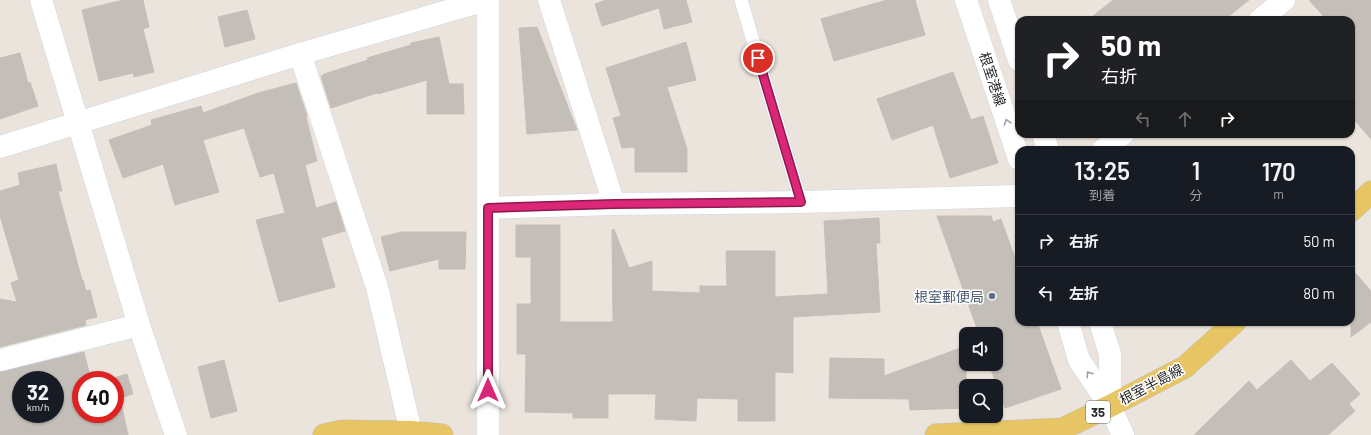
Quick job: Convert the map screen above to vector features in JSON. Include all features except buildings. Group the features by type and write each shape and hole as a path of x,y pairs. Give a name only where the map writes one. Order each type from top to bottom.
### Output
{"main road":[{"path":"1355,207 1371,192"},
{"name":"根室半島線","path":"936,435 1062,428 1110,406 1185,367 1231,326"},
{"path":"324,435 342,431 411,432 442,435"}],"street":[{"path":"40,0 139,325 176,435"},
{"path":"0,147 300,54 487,0 488,435"},
{"path":"549,0 614,204"},
{"name":"根室港線","path":"966,0 1015,147"},
{"path":"999,0 1015,48"},
{"path":"1265,16 1284,0"},
{"path":"300,54 377,287 411,432"},
{"path":"1109,146 1118,138"},
{"path":"488,208 1015,196"},
{"path":"0,360 139,325"},
{"path":"1069,326 1080,360 1110,406 1123,435"},
{"path":"1101,326 1110,354 1110,406"}],"lane":[{"path":"741,0 801,202"}],"place":[{"name":"根室郵便局","path":"992,296"}],"route":[{"path":"488,390 488,208 614,204 801,202 758,58"}]}
